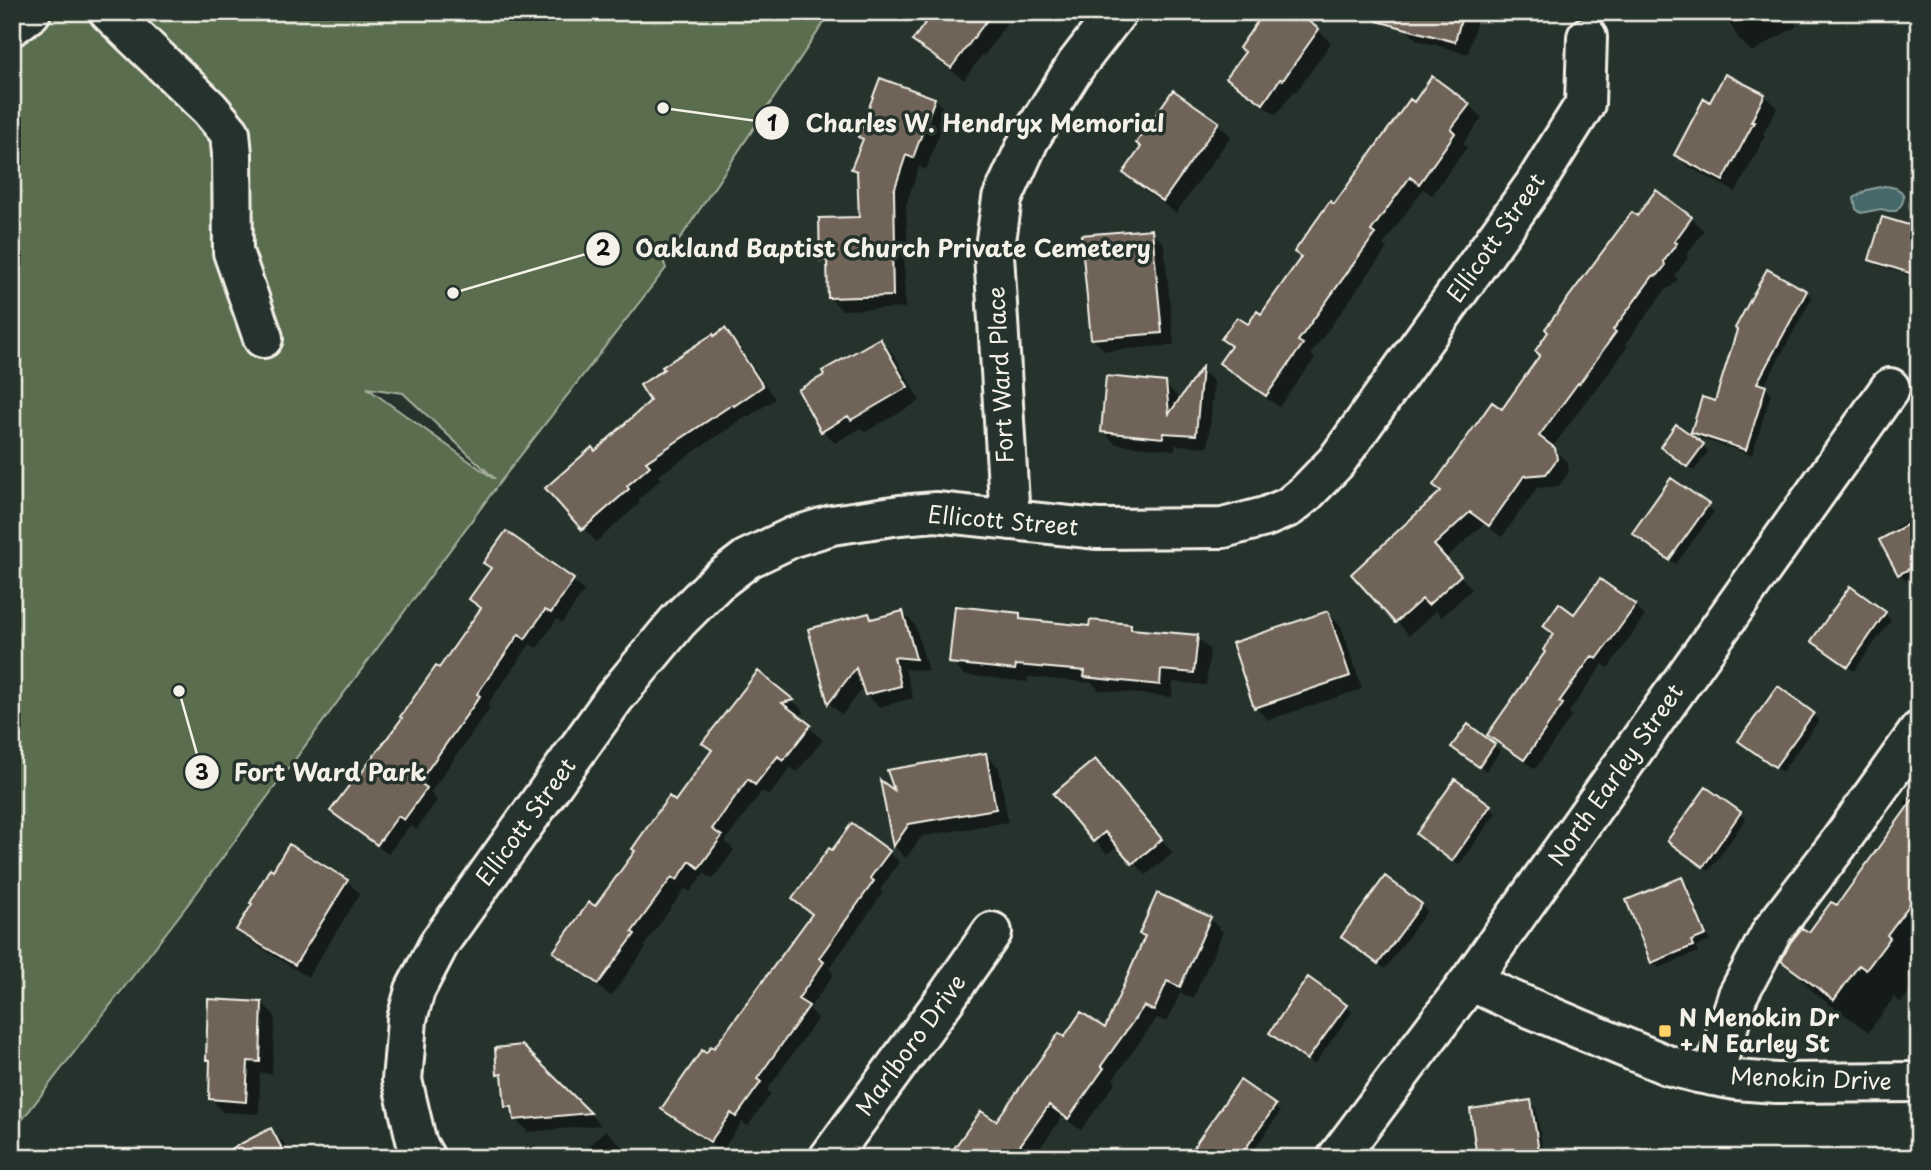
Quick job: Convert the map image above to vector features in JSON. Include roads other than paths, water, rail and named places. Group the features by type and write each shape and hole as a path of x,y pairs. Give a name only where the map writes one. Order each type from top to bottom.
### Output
{"street":[{"path":"12,26 31,12"},
{"path":"109,12 209,108 230,133 233,252 263,338"},
{"name":"Fort Ward Place","path":"1010,520 994,254 1002,199 1036,130 1076,65 1117,12"},
{"name":"Ellicott Street","path":"425,1158 417,1144 402,1080 407,1019 415,990 447,931 615,697 678,621 716,583 747,559 793,537 832,525 900,515 936,512 1098,529 1223,528 1265,517 1289,507 1336,462 1535,184 1585,104 1587,37"},
{"name":"North Earley Street","path":"1337,1158 1470,981 1890,388"},
{"path":"1713,1076 1738,995 1772,931 1838,846 1919,731"},
{"name":"Marlboro Drive","path":"829,1158 992,932"},
{"name":"Menokin Drive","path":"1470,981 1667,1065 1713,1076 1776,1083 1919,1082"}],"water":[{"path":"1884,186 1900,190 1904,197 1896,211 1881,209 1861,213 1856,209 1854,198 1867,190"}],"place":[{"name":"Charles W. Hendryx Memorial","path":"663,108"},
{"name":"Oakland Baptist Church Private Cemetery","path":"453,293"},
{"name":"Fort Ward Park","path":"179,691"},
{"name":"N Menokin Dr + N Earley St","path":"1665,1031"}]}
